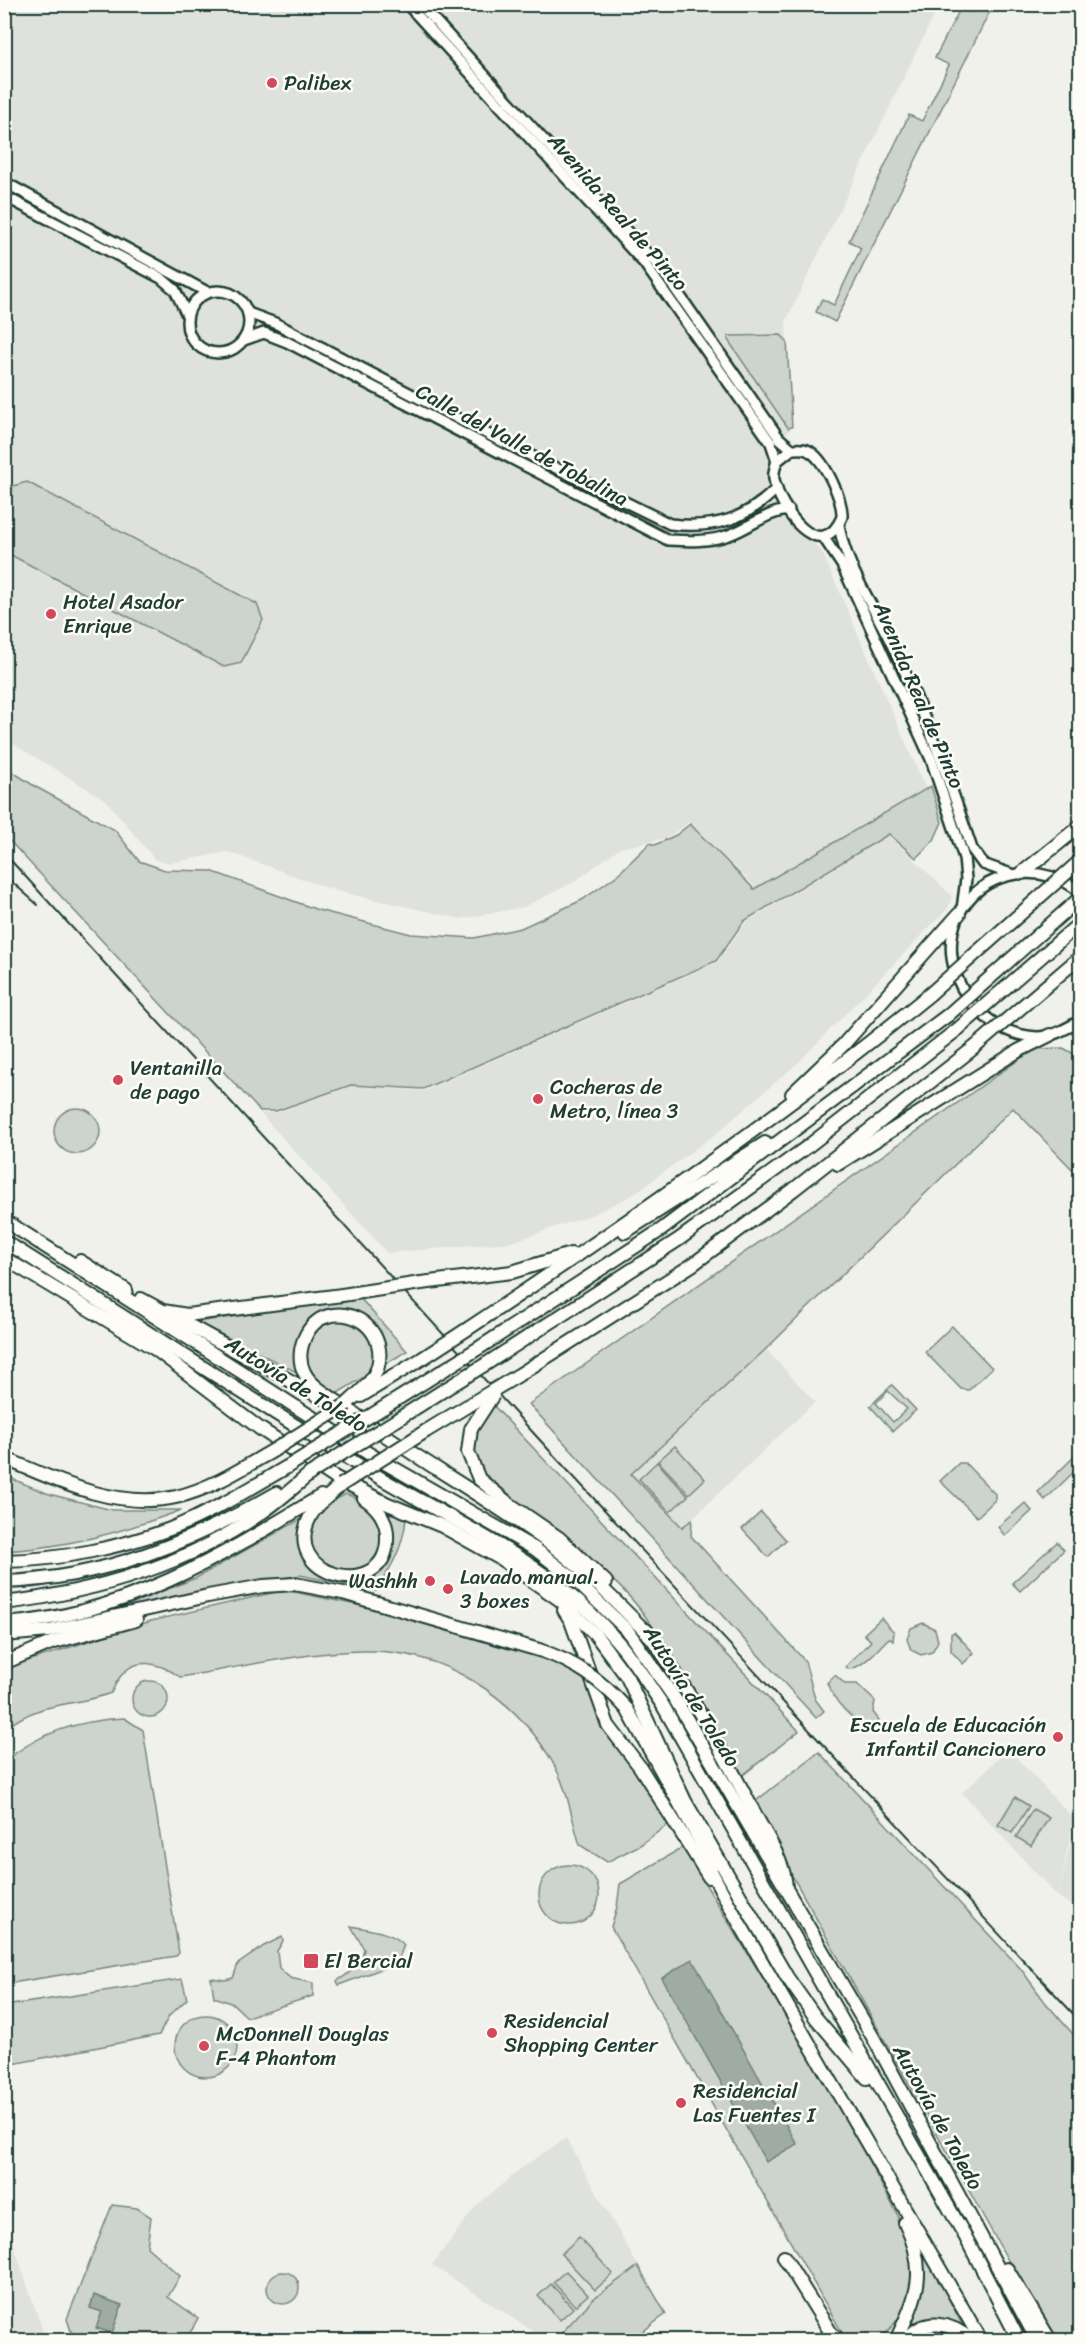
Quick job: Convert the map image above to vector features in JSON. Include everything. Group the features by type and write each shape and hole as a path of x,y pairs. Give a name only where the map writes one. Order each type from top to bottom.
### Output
{"highway":[{"path":"1016,874 1080,826"},
{"path":"4,1458 91,1491 125,1498 154,1500 174,1497 203,1488 274,1449 407,1369 679,1187 853,1057 930,994 1080,861"},
{"path":"4,1561 74,1553 170,1529 224,1504 383,1408 661,1230 948,1015 1080,898"},
{"path":"750,1134 843,1046 960,912"},
{"path":"4,1582 78,1573 139,1559 223,1523 311,1473 678,1240 807,1147 958,1029 1080,923"},
{"path":"4,1624 65,1617 106,1606 149,1591 203,1566 338,1481 517,1376 692,1265 793,1190 975,1047 1080,957"},
{"path":"793,1190 1018,1051 1050,1035"},
{"path":"481,1320 491,1317 784,1130 803,1124"},
{"path":"8,1222 45,1239 163,1311 355,1415"},
{"name":"Autovía de Toledo","path":"8,1222 371,1455 535,1549 576,1581 627,1630 675,1699 874,2039 1037,2340"},
{"name":"Autovía de Toledo","path":"4,1241 357,1464 524,1560 567,1592 617,1641 662,1704 886,2101 965,2236 1018,2340"},
{"path":"163,1311 187,1315 512,1272 587,1248"},
{"path":"4,1258 155,1349"},
{"path":"347,1404 373,1379 380,1354 376,1336 358,1318 340,1314 326,1316 312,1325 303,1340 300,1358 303,1372 314,1384 355,1415 540,1537 603,1588 650,1636"},
{"path":"130,1320 141,1337 155,1349 260,1428 338,1481 374,1506 385,1523 387,1545 375,1567 354,1577 340,1578 320,1568 309,1554 306,1540 307,1524 312,1513 338,1481"},
{"path":"517,1376 489,1399 471,1429 468,1452 479,1479 588,1563 622,1598 667,1660 749,1803 785,1872 786,1891"},
{"path":"4,1603 90,1588 158,1566 253,1518 311,1473"},
{"path":"338,1481 442,1526 512,1566 548,1592 585,1624 627,1677 685,1801 761,1935"},
{"path":"4,1635 61,1629 279,1584 311,1586 540,1650 581,1667 605,1685 627,1709 710,1859 808,2008 886,2101"},
{"path":"4,1663 51,1643 232,1592"},
{"path":"548,1592 571,1621 608,1725 646,1776 729,1905"},
{"path":"710,1859 711,1871 729,1905 981,2340"},
{"path":"887,2177 891,2195 919,2256 919,2284 896,2340"},
{"path":"976,2228 996,2248 1050,2340"},
{"path":"784,2257 831,2333 839,2340"},
{"path":"885,2340 910,2310"},
{"path":"907,2340 914,2331 930,2324 959,2329 971,2340"}],"main road":[{"name":"Avenida Real de Pinto","path":"407,4 644,263 764,434 777,460"},
{"name":"Avenida Real de Pinto","path":"420,4 662,270 778,438 792,449"},
{"path":"4,182 207,292 232,294 240,300 248,313 248,328 244,340 231,350 218,353 206,351 195,343 187,330 187,315 175,290 161,278 4,196"},
{"path":"187,315 194,302 207,292"},
{"name":"Calle del Valle de Tobalina","path":"248,313 274,323 494,438 670,525 697,528 729,521 762,504 777,488"},
{"name":"Calle del Valle de Tobalina","path":"244,340 264,333 287,342 668,540 710,540 730,535 769,514 789,510"},
{"path":"792,449 807,450 818,460 838,492 843,508 839,525 824,538 810,535 798,525 777,488 774,473 777,460 792,449"},
{"name":"Avenida Real de Pinto","path":"839,525 842,544 923,712 972,849 983,864 1016,874 1052,877 1080,892"},
{"name":"Avenida Real de Pinto","path":"824,538 842,565 931,759 964,858 966,879 960,912 952,937 952,957 959,985 972,1006 990,1021 1016,1032 1037,1037 1050,1035"},
{"path":"960,912 983,885 1016,874"},
{"path":"1050,1035 1080,1021"}],"shaded area":[{"path":"976,4 993,5 835,322 816,312 822,299 834,305 861,248 849,241 909,115 922,121 949,65 935,58 961,7 972,12"},
{"path":"4,5 939,5 786,321 792,427 772,452 772,482 788,517 822,552 926,789 756,888 689,822 667,838 620,848 574,882 524,907 461,919 336,891 228,852 170,863 155,860 106,800 5,739"},
{"path":"781,335 787,341 792,427 788,428 728,340 728,336"},
{"path":"27,482 257,604 263,620 241,663 224,667 5,552 5,496 9,487"},
{"path":"5,767 36,787 115,830 139,861 165,870 211,871 318,910 411,934 474,938 521,928 582,900 616,876 650,843 655,845 676,835 690,824 754,889 931,786 942,822 934,840 916,858 889,834 744,921 716,961 423,1089 351,1085 276,1111 260,1111 5,836"},
{"path":"889,835 952,896 948,908 799,1062 717,1133 631,1196 591,1215 512,1242 387,1253 260,1113 276,1113 351,1086 423,1091 717,962 746,922"},
{"path":"1063,1048 1080,1057 1080,1161 1072,1169 1013,1108 766,1349 631,1474 682,1527 692,1520 691,1536 805,1661 815,1699 824,1711 816,1718 529,1404 1034,1049"},
{"path":"77,1108 93,1115 100,1131 93,1147 77,1154 61,1147 54,1131 61,1115"},
{"path":"360,1298 407,1351 338,1393 197,1322"},
{"path":"952,1326 992,1368 969,1390 961,1389 925,1352"},
{"path":"766,1349 815,1402 683,1527 631,1474"},
{"path":"892,1385 916,1410 893,1431 870,1406","holes":["888,1391 907,1409 893,1422 876,1403"]},
{"path":"492,1404 799,1731 739,1778 683,1675 632,1599 573,1543 499,1490 479,1467 475,1459 474,1442 479,1426"},
{"path":"675,1446 705,1479 689,1494 658,1461"},
{"path":"1080,1451 1080,1466 1045,1500 1038,1492"},
{"path":"657,1462 688,1496 670,1512 639,1479"},
{"path":"959,1463 965,1463 995,1494 995,1500 977,1517 940,1481"},
{"path":"5,1476 49,1494 112,1510 182,1510 95,1537 51,1546 5,1551"},
{"path":"346,1494 406,1519 396,1556 376,1591 300,1575 106,1613 196,1578"},
{"path":"1025,1503 1032,1511 1005,1536 998,1527"},
{"path":"761,1512 786,1540 768,1557 742,1529"},
{"path":"1057,1542 1064,1550 1020,1591 1012,1583"},
{"path":"285,1590 376,1609 555,1659 586,1678 603,1727 642,1779 670,1823 640,1845 607,1862 580,1845 566,1793 558,1773 537,1739 519,1717 498,1698 449,1668 422,1658 394,1653 365,1651 319,1654 180,1677 156,1665 139,1664 124,1672 111,1693 31,1713 5,1729 5,1671 15,1665 151,1621"},
{"path":"881,1618 894,1632 893,1641 889,1638 865,1662 848,1669 846,1666 871,1641 864,1634"},
{"path":"923,1623 935,1629 938,1641 932,1652 921,1655 911,1650 907,1639 911,1628"},
{"path":"954,1632 974,1653 963,1664 951,1651 951,1634"},
{"path":"835,1675 845,1684 857,1684 875,1701 873,1712 879,1720 871,1728 851,1716 834,1697 827,1683"},
{"path":"150,1681 163,1686 168,1699 163,1712 150,1717 137,1712 132,1699 137,1686"},
{"path":"124,1718 143,1730 179,1953 176,1956 5,1984 5,1762 31,1743 60,1730 108,1719"},
{"path":"1008,1749 1074,1819 1058,1893 1076,1820 1080,1824 1080,1911 1057,1896 962,1793"},
{"path":"819,1752 1021,1969 1045,2002 1080,2042 1080,2340 1049,2340 1023,2287 752,1804"},
{"path":"1015,1797 1029,1806 1012,1833 998,1825"},
{"path":"1033,1809 1049,1818 1031,1846 1016,1837"},
{"path":"683,1847 829,2089 906,2233 913,2259 912,2292 905,2309 881,2339 854,2340 844,2336 611,1927 620,1884"},
{"path":"563,1865 575,1865 586,1870 594,1878 599,1895 597,1907 586,1920 575,1925 563,1925 552,1920 544,1912 539,1901 539,1889 544,1878 552,1870"},
{"path":"351,1926 387,1934 404,1945 397,1963 339,1985 337,1981 354,1968 364,1949"},
{"path":"282,1937 283,1941 277,1951 279,1968 290,1978 313,1983 313,1996 247,2017 233,2004 214,1997 211,1978 225,1980 233,1978 238,1964"},
{"path":"692,1959 797,2144 766,2162 662,1978"},
{"path":"182,1979 187,1999 169,2016 159,2035 13,2064 5,2056 5,2006"},
{"path":"200,2015 212,2015 228,2024 235,2034 237,2046 235,2058 228,2068 212,2077 200,2077 189,2072 180,2063 175,2052 175,2040 180,2029 189,2020"},
{"path":"566,2138 638,2266 593,2299 555,2340 546,2340 432,2265 475,2207 524,2166"},
{"path":"112,2205 137,2208 151,2217 147,2247 180,2276 168,2297 198,2318 186,2340 74,2340 67,2319"},
{"path":"5,2220 46,2340 5,2340"},
{"path":"579,2237 613,2274 595,2290 561,2254"},
{"path":"923,2249 970,2340 893,2340 903,2330 915,2309 920,2287"},
{"path":"638,2266 666,2314 631,2340 555,2340 593,2299"},
{"path":"566,2271 588,2295 575,2306 553,2282"},
{"path":"283,2272 294,2277 299,2288 294,2299 283,2304 272,2299 267,2288 272,2277"},
{"path":"551,2284 573,2308 560,2320 538,2296"},
{"path":"94,2295 122,2305 112,2333 96,2328 102,2312 90,2308"}],"railway":[{"path":"4,853 559,1461 1080,2021"},
{"path":"4,875 38,905"}],"place":[{"name":"Palibex","path":"272,83"},
{"name":"Hotel Asador Enrique","path":"51,614"},
{"name":"Ventanilla de pago","path":"118,1080"},
{"name":"Cocheras de Metro, línea 3","path":"538,1099"},
{"name":"Washhh","path":"430,1581"},
{"name":"Lavado manual. 3 boxes","path":"448,1589"},
{"name":"Escuela de Educación Infantil Cancionero","path":"1058,1737"},
{"name":"El Bercial","path":"311,1961"},
{"name":"Residencial Shopping Center","path":"492,2033"},
{"name":"McDonnell Douglas F-4 Phantom","path":"204,2046"},
{"name":"Residencial Las Fuentes I","path":"681,2103"}]}
